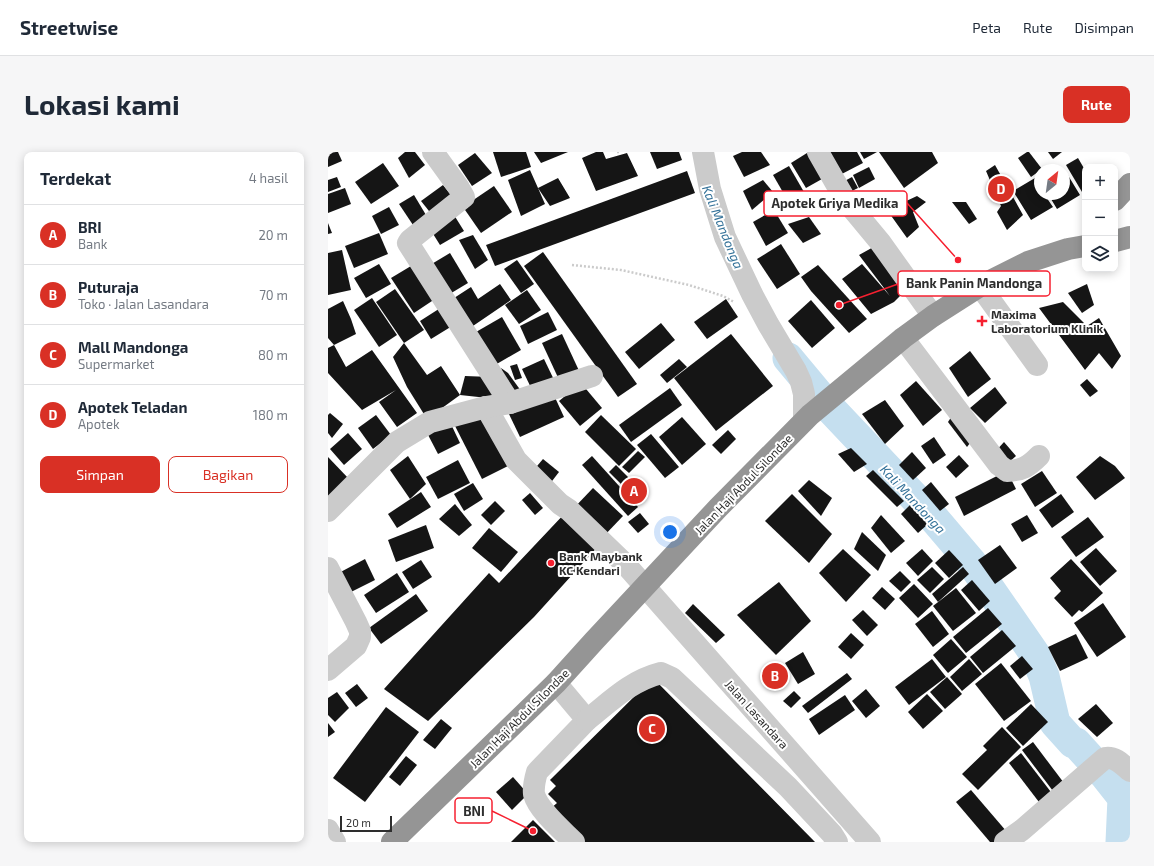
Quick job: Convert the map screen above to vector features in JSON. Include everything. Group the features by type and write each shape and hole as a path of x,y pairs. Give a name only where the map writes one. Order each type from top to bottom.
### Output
{"highway":[{"path":"1118,197 1130,184"},
{"path":"1076,247 1083,236"},
{"path":"1118,240 1130,237"},
{"name":"Jalan Haji Abdul Silondae","path":"392,842 556,683 718,508 807,418 903,338 933,316 980,286 1028,262 1076,247"}],"street":[{"path":"432,152 464,197 408,243 510,403"},
{"path":"703,152 710,189 725,237 752,294 801,382 807,418"},
{"path":"818,152 846,201 880,242 933,316"},
{"path":"980,286 1037,365"},
{"path":"903,338 999,465 1007,471 1017,470 1029,466 1039,456"},
{"path":"328,511 397,442 430,422 510,403 592,376"},
{"name":"Jalan Lasandara","path":"486,408 516,460 560,504 569,510 626,565 869,842"},
{"path":"328,568 356,622 360,631 360,637 356,646 328,670"},
{"path":"574,842 538,803 534,793 534,783 538,772 587,720 628,687 642,679 661,673 672,678 788,787 832,834 837,842"},
{"path":"556,683 587,720"},
{"path":"1005,842 1022,830 1105,758 1114,758 1130,771"},
{"path":"328,830 335,842"}],"path":[{"path":"572,264 621,270 689,285 722,296 736,304"}],"building":[{"path":"328,152 338,152 342,161 328,167"},
{"path":"405,152 415,152 425,165 409,178 398,158"},
{"path":"493,152 526,152 531,167 501,177"},
{"path":"534,152 568,152 541,163"},
{"path":"596,152 603,152 606,159 627,153 638,176 596,191 582,158"},
{"path":"650,152 679,152 682,160 657,169"},
{"path":"742,152 761,152 770,165 744,177 733,156"},
{"path":"820,152 857,152 863,163 834,178"},
{"path":"860,152 877,152 864,159"},
{"path":"879,152 932,152 938,163 904,188"},
{"path":"1029,152 1038,164 1034,164 1034,175 1031,177 1018,158"},
{"path":"1048,152 1062,152 1053,159"},
{"path":"475,153 492,173 472,186 458,165"},
{"path":"807,153 822,179 806,188 791,163"},
{"path":"1078,158 1082,165 1082,192 1070,172 1070,164 1068,164"},
{"path":"383,163 399,186 371,204 355,182"},
{"path":"995,165 1023,215 1007,230 997,212 1001,206 986,171"},
{"path":"789,166 804,192 788,201 773,175"},
{"path":"869,167 875,179 859,188 853,175"},
{"path":"530,170 545,204 521,216 508,180"},
{"path":"687,171 695,193 495,266 486,245"},
{"path":"337,177 341,187 328,192 328,180"},
{"path":"852,177 858,188 844,195 839,184"},
{"path":"558,178 570,198 550,206 538,188"},
{"path":"1034,179 1034,200 1048,200 1053,207 1031,220 1013,191"},
{"path":"1070,179 1080,195 1057,209 1052,200 1070,200"},
{"path":"763,180 773,192 752,210 743,191"},
{"path":"443,185 455,200 433,216 421,201"},
{"path":"494,186 512,212 481,233 463,207"},
{"path":"345,188 351,204 328,213 328,194"},
{"path":"414,195 429,220 415,228 399,204"},
{"path":"917,196 926,202 913,212 919,227 907,238 887,210"},
{"path":"952,202 966,202 977,219 969,224"},
{"path":"389,207 399,225 381,234 372,216"},
{"path":"774,210 788,233 766,246 753,222"},
{"path":"454,215 464,231 440,245 430,229"},
{"path":"809,217 821,234 803,243 788,224"},
{"path":"328,223 332,233 328,234"},
{"path":"379,233 388,254 354,268 345,246"},
{"path":"473,235 488,260 475,269 459,240"},
{"path":"781,244 800,274 777,289 757,259"},
{"path":"877,245 911,285 894,302 871,314 842,279 862,264 890,296 859,255"},
{"path":"342,250 351,290 328,295 328,253"},
{"path":"543,252 637,384 618,397 524,266"},
{"path":"450,253 468,283 448,295 430,265"},
{"path":"517,260 534,284 521,293 504,269"},
{"path":"416,263 438,297 414,313 391,278"},
{"path":"379,264 391,284 366,298 354,278"},
{"path":"818,265 867,319 849,333 811,291 801,277"},
{"path":"500,284 511,300 470,328 451,300 471,287 478,299"},
{"path":"1087,284 1094,305 1082,313 1068,293"},
{"path":"395,289 424,330 404,343 376,302"},
{"path":"527,290 541,310 519,324 505,305"},
{"path":"372,298 397,335 379,347 354,310"},
{"path":"726,299 738,317 707,339 694,322"},
{"path":"811,300 835,328 812,348 788,321"},
{"path":"343,301 356,334 334,345 328,338 328,309"},
{"path":"1063,302 1087,326 1099,318 1121,356 1112,369 1099,353 1085,370 1039,308"},
{"path":"445,305 457,323 431,339 420,321"},
{"path":"548,312 557,330 528,344 520,326"},
{"path":"502,317 521,350 495,365 476,332"},
{"path":"661,323 675,340 639,369 625,352"},
{"path":"562,334 581,375 561,384 542,343"},
{"path":"731,334 773,386 716,431 674,378"},
{"path":"404,343 427,375 441,366 460,395 427,419 407,387 393,357"},
{"path":"334,345 346,367 372,350 417,413 397,427 379,402 396,390 362,410 328,373 328,348"},
{"path":"970,351 991,379 968,397 949,368"},
{"path":"544,359 556,384 534,394 522,369"},
{"path":"679,359 687,367 667,383 660,375"},
{"path":"517,364 522,378 515,380 510,366"},
{"path":"501,368 508,373 524,395 510,399"},
{"path":"465,376 491,377 497,399 460,395"},
{"path":"1087,379 1098,391 1090,397 1080,385"},
{"path":"916,381 942,410 923,426 900,395"},
{"path":"581,383 602,408 580,426 559,401"},
{"path":"995,387 1007,403 985,423 970,408"},
{"path":"670,388 682,405 631,442 619,425"},
{"path":"552,391 564,417 520,437 507,410"},
{"path":"885,400 904,426 885,444 862,414"},
{"path":"957,408 980,430 967,447 948,422"},
{"path":"478,410 508,466 482,479 453,422"},
{"path":"330,413 343,424 332,438 328,433 328,415"},
{"path":"376,415 391,435 373,449 358,428"},
{"path":"601,415 636,449 619,466 585,432"},
{"path":"682,417 706,444 682,465 659,437"},
{"path":"449,420 460,443 438,454 426,431"},
{"path":"728,430 736,439 721,454 712,445"},
{"path":"348,433 362,449 344,465 330,449"},
{"path":"651,434 679,467 665,478 637,445"},
{"path":"934,437 946,455 933,464 921,446"},
{"path":"1004,442 1016,456 1007,464 995,452"},
{"path":"851,448 867,464 854,472 838,454"},
{"path":"638,451 645,457 629,473 622,467"},
{"path":"912,452 926,468 913,480 899,465"},
{"path":"959,455 969,466 956,478 946,467"},
{"path":"408,456 426,484 410,499 390,470"},
{"path":"592,456 638,507 628,516 582,465"},
{"path":"1100,456 1115,466 1125,478 1095,500 1076,477"},
{"path":"328,457 349,479 328,498"},
{"path":"543,459 559,472 549,485 532,472"},
{"path":"458,460 470,483 438,499 426,477"},
{"path":"616,465 631,480 624,487 609,472"},
{"path":"873,470 904,501 897,507 866,476"},
{"path":"1007,471 1016,489 964,516 955,497"},
{"path":"1042,471 1057,493 1035,507 1021,484"},
{"path":"809,480 832,498 821,516 798,491"},
{"path":"633,482 643,492 634,500 625,490"},
{"path":"931,482 949,504 940,511 922,490"},
{"path":"473,483 483,499 464,511 454,494"},
{"path":"593,488 623,516 602,538 572,510"},
{"path":"421,492 431,507 397,528 388,514"},
{"path":"530,493 543,508 535,515 522,500"},
{"path":"792,494 832,534 809,563 765,521"},
{"path":"1061,494 1074,512 1052,528 1039,510"},
{"path":"495,501 505,511 491,525 481,515"},
{"path":"455,504 472,525 459,536 439,519"},
{"path":"910,505 928,524 918,533 901,514"},
{"path":"567,511 602,542 534,617 428,721 384,689 489,573 499,583"},
{"path":"640,513 649,524 638,533 628,522"},
{"path":"881,515 905,541 891,553 871,528"},
{"path":"1027,515 1038,533 1022,542 1011,524"},
{"path":"1088,517 1104,537 1076,557 1061,537"},
{"path":"426,525 434,548 396,562 388,540"},
{"path":"489,528 518,552 501,572 472,548"},
{"path":"862,532 886,555 878,571 854,549"},
{"path":"1000,545 1017,568 995,584 978,560"},
{"path":"1096,548 1117,571 1100,586 1080,562"},
{"path":"843,549 871,575 846,602 819,573"},
{"path":"922,549 933,561 918,576 906,563"},
{"path":"949,550 963,565 949,578 935,563"},
{"path":"365,559 375,580 345,595 335,575"},
{"path":"1071,559 1103,593 1082,612 1079,610 1072,617 1054,598 1061,591 1050,578"},
{"path":"421,560 432,577 413,589 402,572"},
{"path":"932,567 944,579 930,593 917,580"},
{"path":"963,567 969,574 938,602 932,594"},
{"path":"900,571 911,582 901,592 889,581"},
{"path":"397,573 409,592 376,613 364,595"},
{"path":"972,580 990,601 979,611 961,590"},
{"path":"779,582 811,621 776,655 737,615"},
{"path":"914,584 933,604 918,618 899,598"},
{"path":"882,587 895,599 885,610 872,598"},
{"path":"956,588 976,613 953,631 933,606"},
{"path":"416,594 428,611 381,644 369,628"},
{"path":"1103,603 1126,637 1097,657 1074,623"},
{"path":"693,604 725,635 716,643 685,613"},
{"path":"988,608 1002,624 966,653 953,637"},
{"path":"863,610 878,625 867,636 852,620"},
{"path":"932,611 949,634 933,647 915,624"},
{"path":"1002,630 1016,646 983,673 970,657"},
{"path":"851,633 864,645 851,659 838,647"},
{"path":"1076,634 1088,658 1060,671 1048,647"},
{"path":"951,639 967,657 948,673 933,655"},
{"path":"803,652 815,674 798,684 785,663"},
{"path":"1022,656 1033,669 1020,679 1010,666"},
{"path":"932,659 946,677 909,705 895,687"},
{"path":"969,659 982,674 962,691 950,677"},
{"path":"1001,663 1031,701 1004,721 975,684"},
{"path":"847,673 852,679 808,713 802,706"},
{"path":"947,677 962,694 945,709 930,692"},
{"path":"653,678 815,842 583,842 550,809 557,803 548,794 556,786 550,780"},
{"path":"357,684 368,698 356,707 345,693"},
{"path":"866,689 880,706 866,718 852,701"},
{"path":"794,691 801,698 791,708 783,701"},
{"path":"337,692 349,708 335,722 328,715 328,698"},
{"path":"927,694 943,711 923,729 908,712"},
{"path":"845,695 855,710 819,735 809,719"},
{"path":"1031,704 1048,722 1023,746 1006,728"},
{"path":"1096,704 1113,723 1097,737 1078,719"},
{"path":"386,707 419,732 365,802 333,778"},
{"path":"441,719 452,728 435,749 423,740"},
{"path":"328,723 335,732 328,737"},
{"path":"1002,727 1021,747 978,790 962,774 987,750 983,746"},
{"path":"1033,742 1067,787 1056,795 1022,750"},
{"path":"1021,753 1054,796 1042,806 1009,763"},
{"path":"406,756 417,765 400,786 389,777"},
{"path":"513,777 528,794 512,810 496,792"},
{"path":"971,790 1007,832 995,842 990,842 956,802"},
{"path":"533,820 555,842 511,842"}],"waterway":[{"name":"Kali Mandonga","path":"788,358 828,406 931,515 971,562 1034,653 1044,676 1055,723 1073,743 1076,743 1123,798 1121,842"}],"place":[{"name":"Apotek Teladan","path":"1001,189"},
{"name":"Apotek Griya Medika","path":"958,260"},
{"name":"Bank Panin Mandonga","path":"839,305"},
{"name":"Maxima Laboratorium Klinik","path":"982,321"},
{"name":"BRI","path":"634,491"},
{"name":"Bank Maybank KC Kendari","path":"551,563"},
{"name":"Puturaja","path":"775,676"},
{"name":"Mall Mandonga","path":"652,729"},
{"name":"BNI","path":"533,831"}]}
